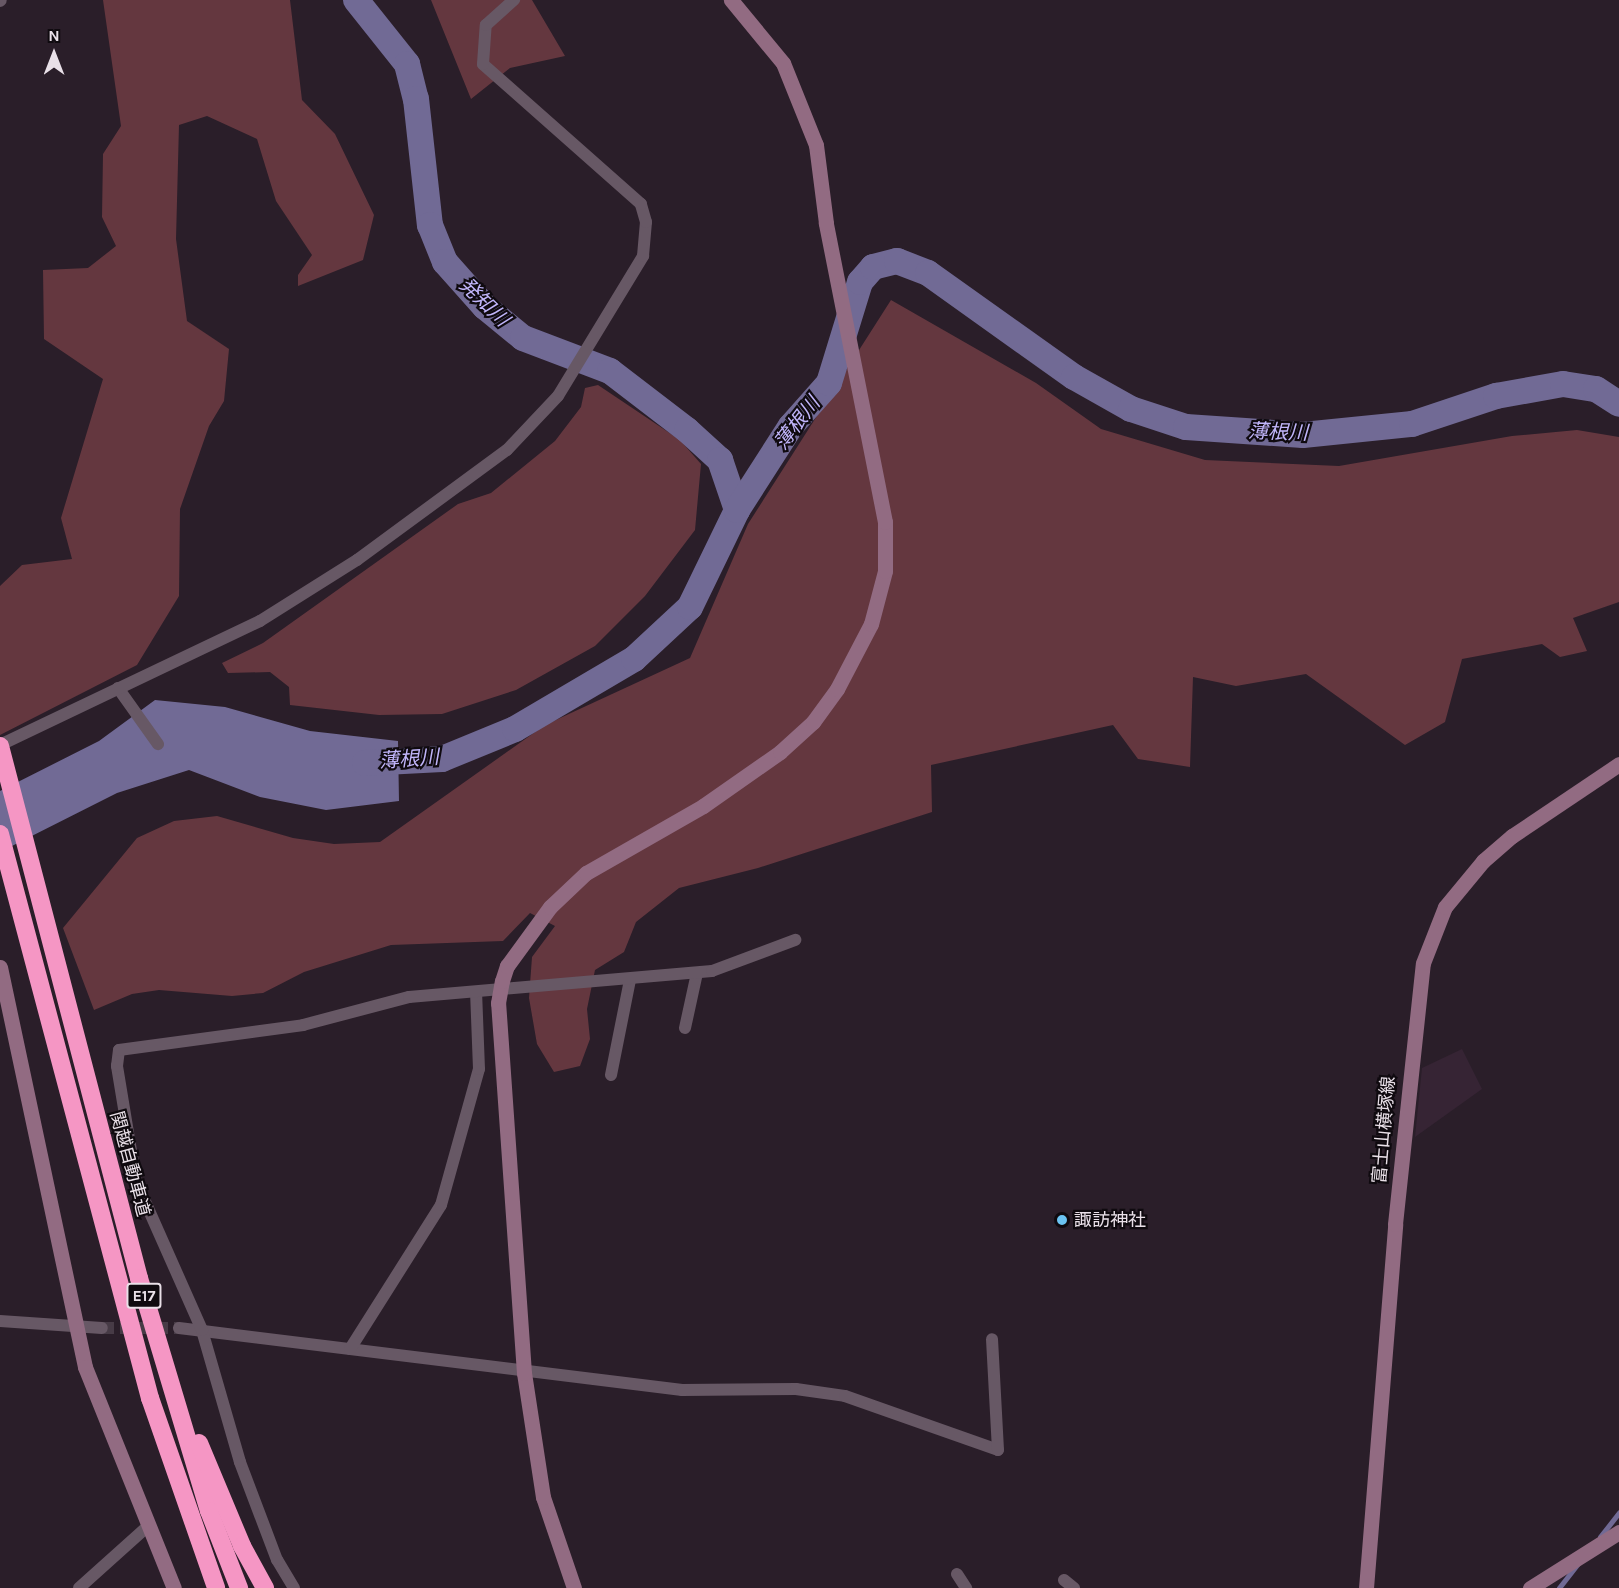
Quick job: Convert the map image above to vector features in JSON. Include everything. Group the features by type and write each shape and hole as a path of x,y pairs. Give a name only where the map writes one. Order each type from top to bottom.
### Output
{"highway":[{"name":"関越自動車道","path":"0,745 64,999 139,1278 209,1511 239,1588"},
{"name":"E17","path":"0,834 43,1004 150,1398 191,1522 216,1588"},
{"path":"139,1278 203,1455 265,1588"},
{"path":"191,1522 211,1588"}],"street":[{"path":"0,745 260,621 357,560 507,450 558,396 643,256 644,213 641,204 489,75 483,64 486,25 514,0"},
{"path":"574,1588 543,1497 524,1373 498,1003 507,966 550,907 586,873 713,799 780,752 827,704 871,624 882,589 886,537 826,223 816,145 797,91 783,63 731,0"},
{"path":"118,688 158,744"},
{"name":"富士山横塚線","path":"1366,1588 1395,1224 1422,963 1445,907 1483,861 1512,836 1619,764"},
{"path":"294,1588 277,1560 244,1472 202,1330 136,1181 117,1066 119,1050 303,1025 410,997 521,990 697,973 795,940"},
{"path":"0,967 12,1012 77,1327 105,1425 174,1588"},
{"path":"684,1028 697,973"},
{"path":"611,1075 630,980"},
{"path":"350,1349 441,1205 479,1069 479,992"},
{"path":"0,1321 102,1328"},
{"path":"179,1328 524,1373 682,1390 796,1389 845,1396 998,1450 992,1339"},
{"path":"79,1588 148,1526"},
{"path":"1540,1586 1619,1532"},
{"path":"957,1574 966,1588"}],"shaded area":[{"path":"103,0 290,0 302,100 335,134 374,215 363,260 298,286 298,275 312,255 276,201 257,139 207,116 179,125 176,239 187,321 229,349 224,401 209,426 180,509 179,596 137,665 0,735 0,586 22,565 72,559 61,518 103,379 44,339 43,270 88,268 116,246 102,217 103,154 121,126"},
{"path":"431,0 532,0 565,56 510,68 471,99"},
{"path":"891,300 1036,383 1101,429 1205,460 1339,466 1512,436 1577,430 1619,437 1619,602 1573,618 1587,651 1560,657 1542,644 1462,659 1445,722 1405,745 1306,674 1236,686 1193,677 1190,767 1138,759 1113,725 931,765 932,812 758,868 679,888 636,922 624,952 595,970 587,1009 590,1039 580,1066 554,1072 537,1044 529,998 532,957 555,926 530,913 503,941 391,945 304,972 263,993 232,996 159,990 132,994 94,1010 63,928 137,838 174,821 217,816 293,838 334,844 380,842 545,725 690,658 748,524"},
{"path":"598,385 680,440 701,464 695,530 645,596 595,646 516,690 442,714 379,715 290,705 289,687 270,672 228,673 222,663 263,643 458,504 491,493 555,441 581,407 585,388"},
{"path":"155,700 225,707 310,731 398,741 399,801 326,810 260,797 189,770 117,793 0,852 0,791 99,741"},
{"path":"1462,1049 1482,1089 1415,1137 1422,1068"}],"waterway":[{"name":"発知川","path":"356,0 407,64 416,99 430,225 445,262 485,307 523,338 610,371 687,430 720,460 737,510"},
{"name":"薄根川","path":"365,763 442,759 515,729 634,659 690,607 737,510 791,426 829,383 860,282 873,267 897,261 928,273 1074,377 1131,409 1186,427 1303,435 1412,424 1496,396 1563,384 1596,389 1619,404"},
{"path":"1600,1537 1619,1513"},
{"path":"1559,1588 1578,1564"}],"tunnel":[{"path":"102,1328 179,1328"}],"place":[{"name":"諏訪神社","path":"1062,1220"}]}
